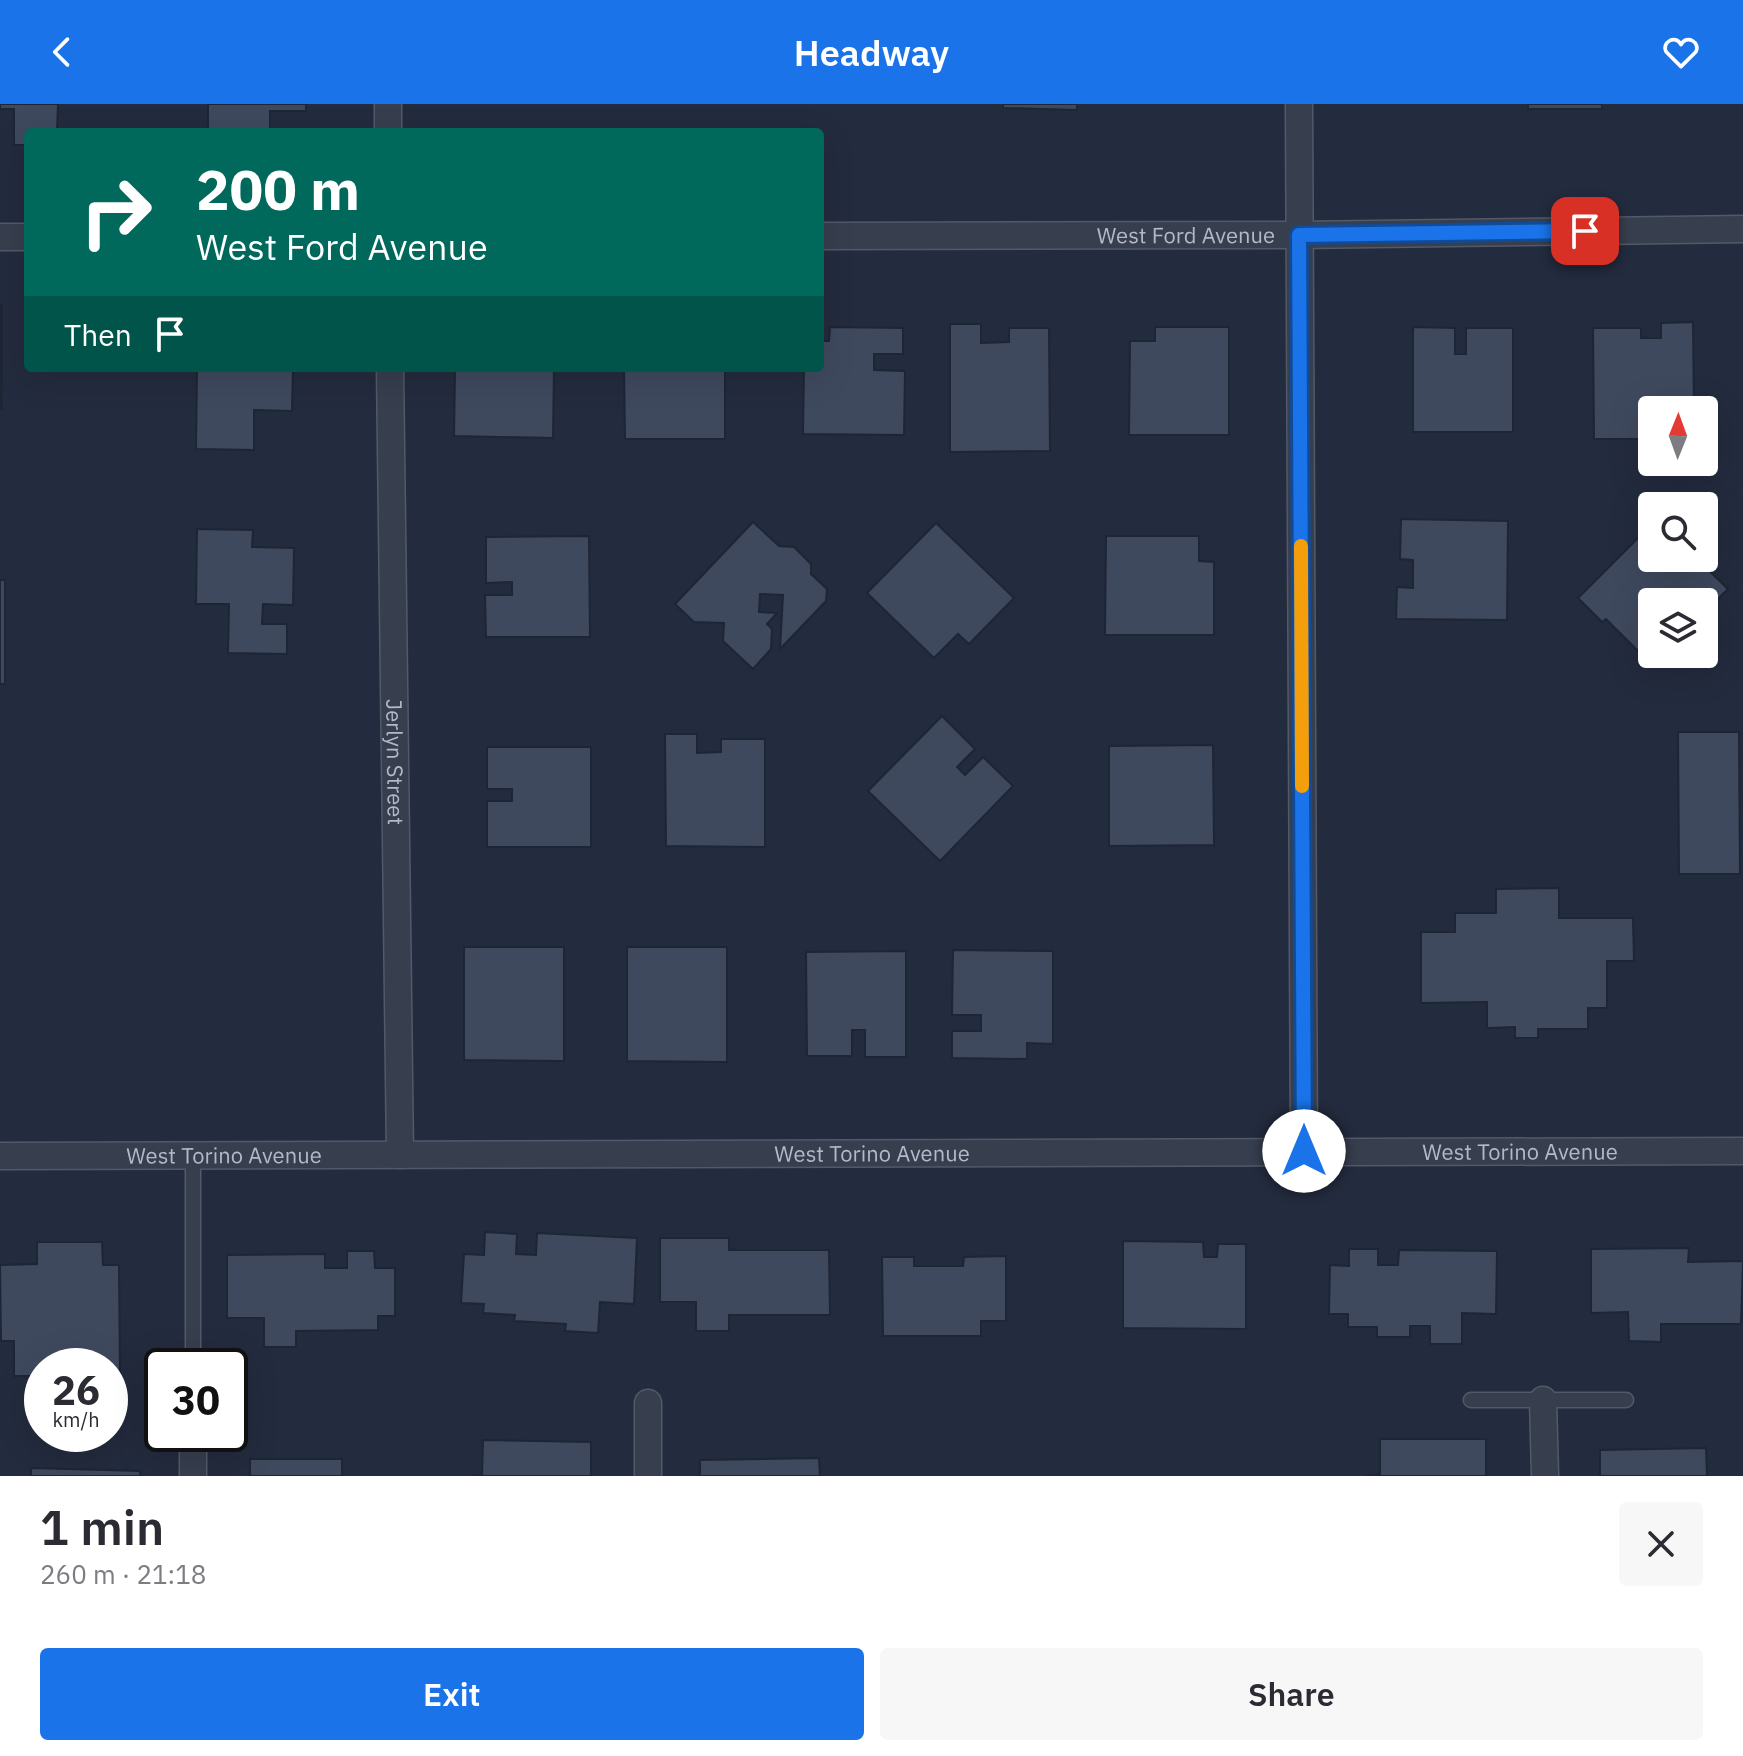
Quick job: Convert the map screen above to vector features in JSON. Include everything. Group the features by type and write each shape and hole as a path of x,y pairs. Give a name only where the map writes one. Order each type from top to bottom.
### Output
{"street":[{"path":"388,104 388,128"},
{"path":"1299,104 1304,1151"},
{"name":"West Ford Avenue","path":"824,236 1299,235 1743,229"},
{"path":"0,237 24,237"},
{"name":"Jerlyn Street","path":"390,372 400,1155"},
{"name":"West Torino Avenue","path":"0,1156 1743,1151"},
{"path":"1543,1400 1545,1476"},
{"path":"648,1403 648,1476"},
{"path":"193,1452 193,1476"}],"lane":[{"path":"193,1156 193,1348"},
{"path":"1471,1400 1626,1400"}],"building":[{"path":"0,104 58,104 57,128 24,128 24,145 14,145 14,109 0,109"},
{"path":"208,104 306,104 306,111 270,111 270,128 208,128"},
{"path":"1003,104 1077,104 1077,110 1003,108"},
{"path":"1528,104 1602,104 1602,109 1528,109"},
{"path":"2,305 2,409 0,409"},
{"path":"1693,322 1694,396 1638,396 1638,439 1594,439 1593,328 1641,328 1641,338 1661,338 1661,323"},
{"path":"950,324 981,324 981,343 1009,342 1009,328 1049,328 1050,451 950,452"},
{"path":"830,327 903,328 903,354 874,354 874,370 905,371 904,435 803,434 804,372 824,372 824,341 829,341"},
{"path":"1155,327 1229,327 1229,435 1129,435 1130,341 1155,341"},
{"path":"1413,327 1455,328 1455,354 1466,354 1466,328 1513,328 1513,432 1413,432"},
{"path":"197,372 293,372 292,411 254,410 254,450 196,449"},
{"path":"455,372 554,372 553,438 454,436"},
{"path":"624,372 725,372 725,439 625,439"},
{"path":"1401,519 1508,521 1507,620 1396,619 1397,587 1413,588 1413,560 1400,559"},
{"path":"753,522 779,546 794,547 811,564 811,574 827,589 826,601 780,649 783,595 760,594 759,612 777,613 767,624 772,629 771,649 753,669 723,641 724,623 694,622 675,604"},
{"path":"936,523 1014,598 969,644 958,634 934,658 867,593"},
{"path":"197,529 253,530 252,547 294,548 293,605 263,604 262,624 287,624 287,654 228,653 229,604 196,604"},
{"path":"589,536 590,637 486,637 485,595 512,595 512,582 486,583 486,537"},
{"path":"1106,536 1199,536 1199,561 1214,562 1214,635 1105,635"},
{"path":"1638,538 1638,572 1710,572 1728,589 1718,599 1718,588 1638,588 1638,651 1606,619 1602,622 1578,598"},
{"path":"0,580 5,580 5,684 0,684"},
{"path":"942,716 975,749 957,767 965,775 983,757 1013,786 940,861 868,791"},
{"path":"1678,732 1739,732 1740,874 1679,874"},
{"path":"665,734 697,734 697,753 721,752 721,739 765,739 765,847 666,846"},
{"path":"1213,745 1214,845 1109,846 1109,746"},
{"path":"487,747 591,747 591,847 487,847 487,801 512,801 512,789 487,789"},
{"path":"1559,888 1559,918 1633,918 1634,961 1607,961 1607,1008 1588,1008 1588,1029 1538,1029 1538,1038 1515,1038 1515,1027 1487,1028 1487,1002 1421,1003 1421,932 1455,932 1455,913 1496,913 1496,889"},
{"path":"464,947 564,947 564,1061 464,1060"},
{"path":"627,947 727,947 727,1062 627,1061"},
{"path":"953,950 1053,951 1053,1044 1027,1043 1027,1059 952,1058 952,1031 981,1031 981,1015 952,1015"},
{"path":"906,951 906,1057 865,1057 865,1030 852,1030 852,1056 807,1056 806,952"},
{"path":"485,1232 517,1234 516,1254 536,1255 537,1233 637,1238 634,1304 600,1302 598,1333 565,1331 566,1324 514,1321 515,1315 483,1313 484,1304 461,1303 464,1254 484,1255"},
{"path":"660,1238 729,1238 729,1250 829,1250 830,1315 729,1315 729,1331 696,1331 696,1302 660,1302"},
{"path":"1123,1241 1203,1242 1204,1257 1217,1257 1218,1244 1246,1244 1246,1329 1123,1328"},
{"path":"37,1242 102,1242 103,1265 119,1265 120,1348 24,1348 24,1376 14,1376 14,1341 1,1341 0,1265 37,1264"},
{"path":"1689,1248 1688,1262 1743,1261 1741,1324 1661,1324 1661,1342 1629,1341 1628,1312 1591,1313 1591,1249"},
{"path":"1349,1249 1378,1249 1378,1265 1398,1265 1399,1250 1497,1251 1496,1314 1462,1313 1462,1344 1430,1344 1430,1326 1410,1326 1410,1337 1377,1337 1377,1327 1348,1327 1348,1314 1329,1314 1330,1265 1349,1266"},
{"path":"347,1251 374,1251 375,1268 395,1268 395,1316 378,1316 378,1330 296,1331 296,1347 264,1347 264,1318 227,1318 227,1255 325,1254 325,1268 347,1268"},
{"path":"1006,1256 1006,1321 981,1321 981,1336 883,1336 882,1257 914,1257 914,1266 963,1266 964,1257"},
{"path":"1380,1439 1486,1439 1486,1476 1366,1476 1380,1474"},
{"path":"483,1440 591,1442 591,1476 471,1476 482,1475"},
{"path":"1706,1448 1707,1476 1600,1476 1600,1450"},
{"path":"819,1458 820,1476 700,1476 700,1460"},
{"path":"250,1459 342,1459 342,1476 250,1476"},
{"path":"31,1468 140,1471 140,1476 31,1476"}],"slow traffic":[{"path":"1301,546 1302,786"}],"route":[{"path":"1304,1151 1299,235 1585,231"}]}
